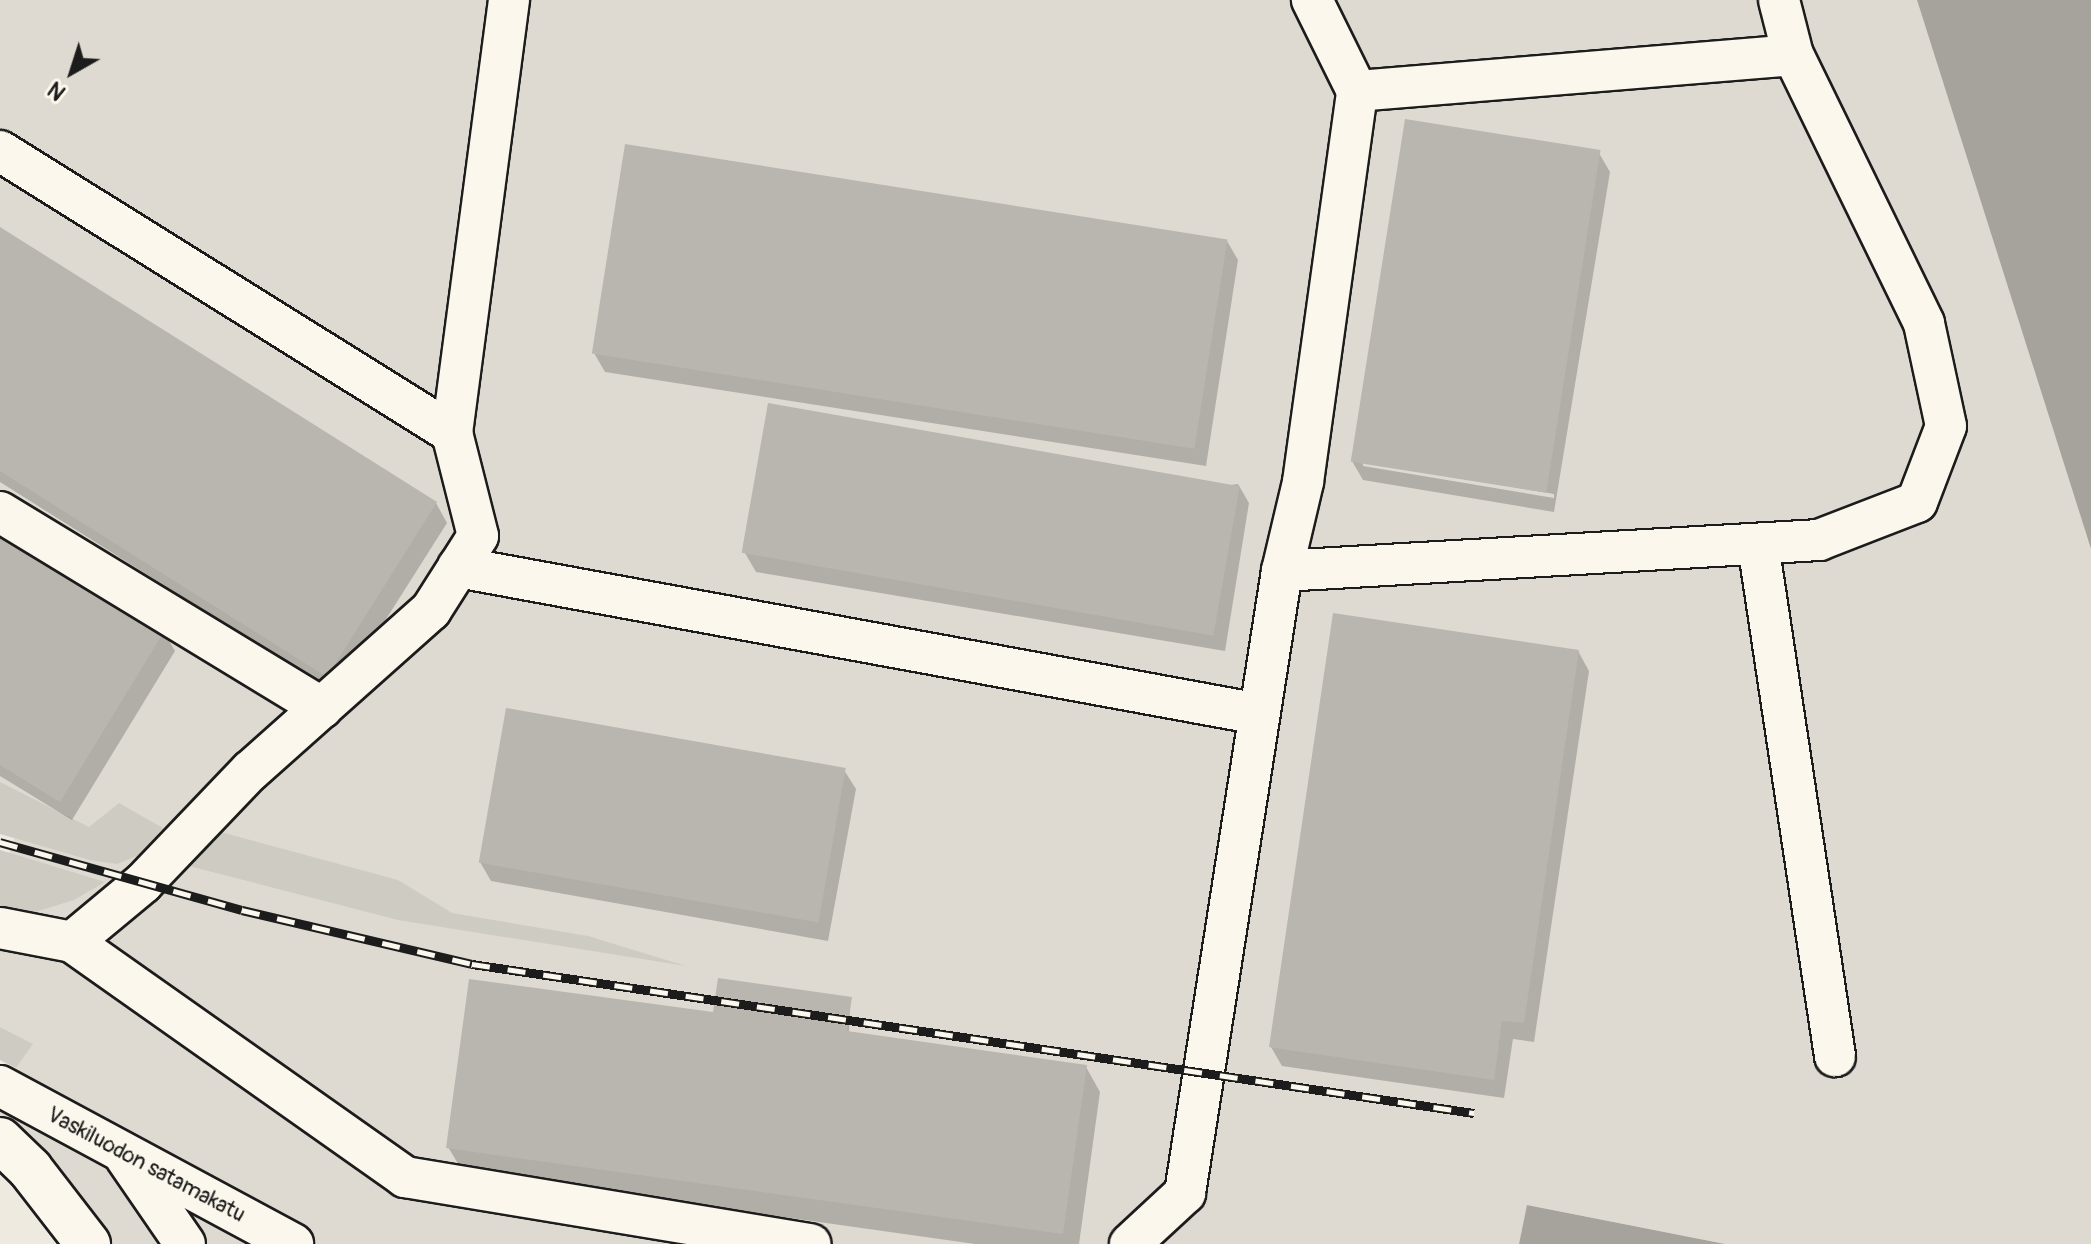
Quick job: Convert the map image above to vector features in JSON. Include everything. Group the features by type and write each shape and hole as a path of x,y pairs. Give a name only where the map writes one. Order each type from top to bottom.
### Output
{"main road":[{"path":"0,1140 30,1169 88,1244"}],"lane":[{"path":"72,942 143,883 250,771 431,610 478,536 452,433 509,0"},
{"path":"1130,1244 1185,1193 1282,571 1303,482 1357,91 1312,0"},
{"path":"1282,571 1819,540 1917,502 1946,426 1924,323 1793,55 1779,0"},
{"path":"1357,91 1793,55"},
{"path":"0,151 452,433"},
{"path":"0,512 322,708"},
{"path":"1758,544 1835,1056"},
{"path":"458,567 1259,714"},
{"path":"0,928 72,942 405,1177 629,1230 810,1244"},
{"name":"Vaskiluodon satamakatu","path":"0,1086 124,1156 293,1244"},
{"path":"124,1156 185,1244"}],"shaded area":[{"path":"0,0 1917,0 2091,549 2091,1244 1725,1244 1528,1205 1519,1244 59,1244 0,1170 0,1092 32,1044 0,1027 0,877 29,799 0,782"},
{"path":"1917,0 2091,0 2091,549"},
{"path":"0,782 89,827 119,803 163,828 139,855 117,864 90,860 0,834"},
{"path":"213,830 398,880 452,913 588,936 686,966 398,920 185,865"},
{"path":"0,850 105,882 74,900 32,913 0,908"},
{"path":"0,1027 33,1044 16,1068 0,1060"},
{"path":"1527,1205 1725,1244 1519,1244"}],"building":[{"path":"1405,119 1601,150 1546,493 1351,462"},
{"path":"625,144 1227,239 1194,449 592,353"},
{"path":"0,227 437,502 327,677 0,471"},
{"path":"768,403 1240,486 1213,636 742,553"},
{"path":"0,529 165,630 60,802 0,765"},
{"path":"1333,613 1579,650 1524,1023 1502,1021 1494,1080 1269,1047"},
{"path":"506,708 846,768 818,923 479,863"},
{"path":"718,978 852,997 847,1031 1087,1065 1063,1234 446,1148 469,979 713,1012"}],"railway":[{"path":"0,842 242,910 472,964 1474,1113"}]}
